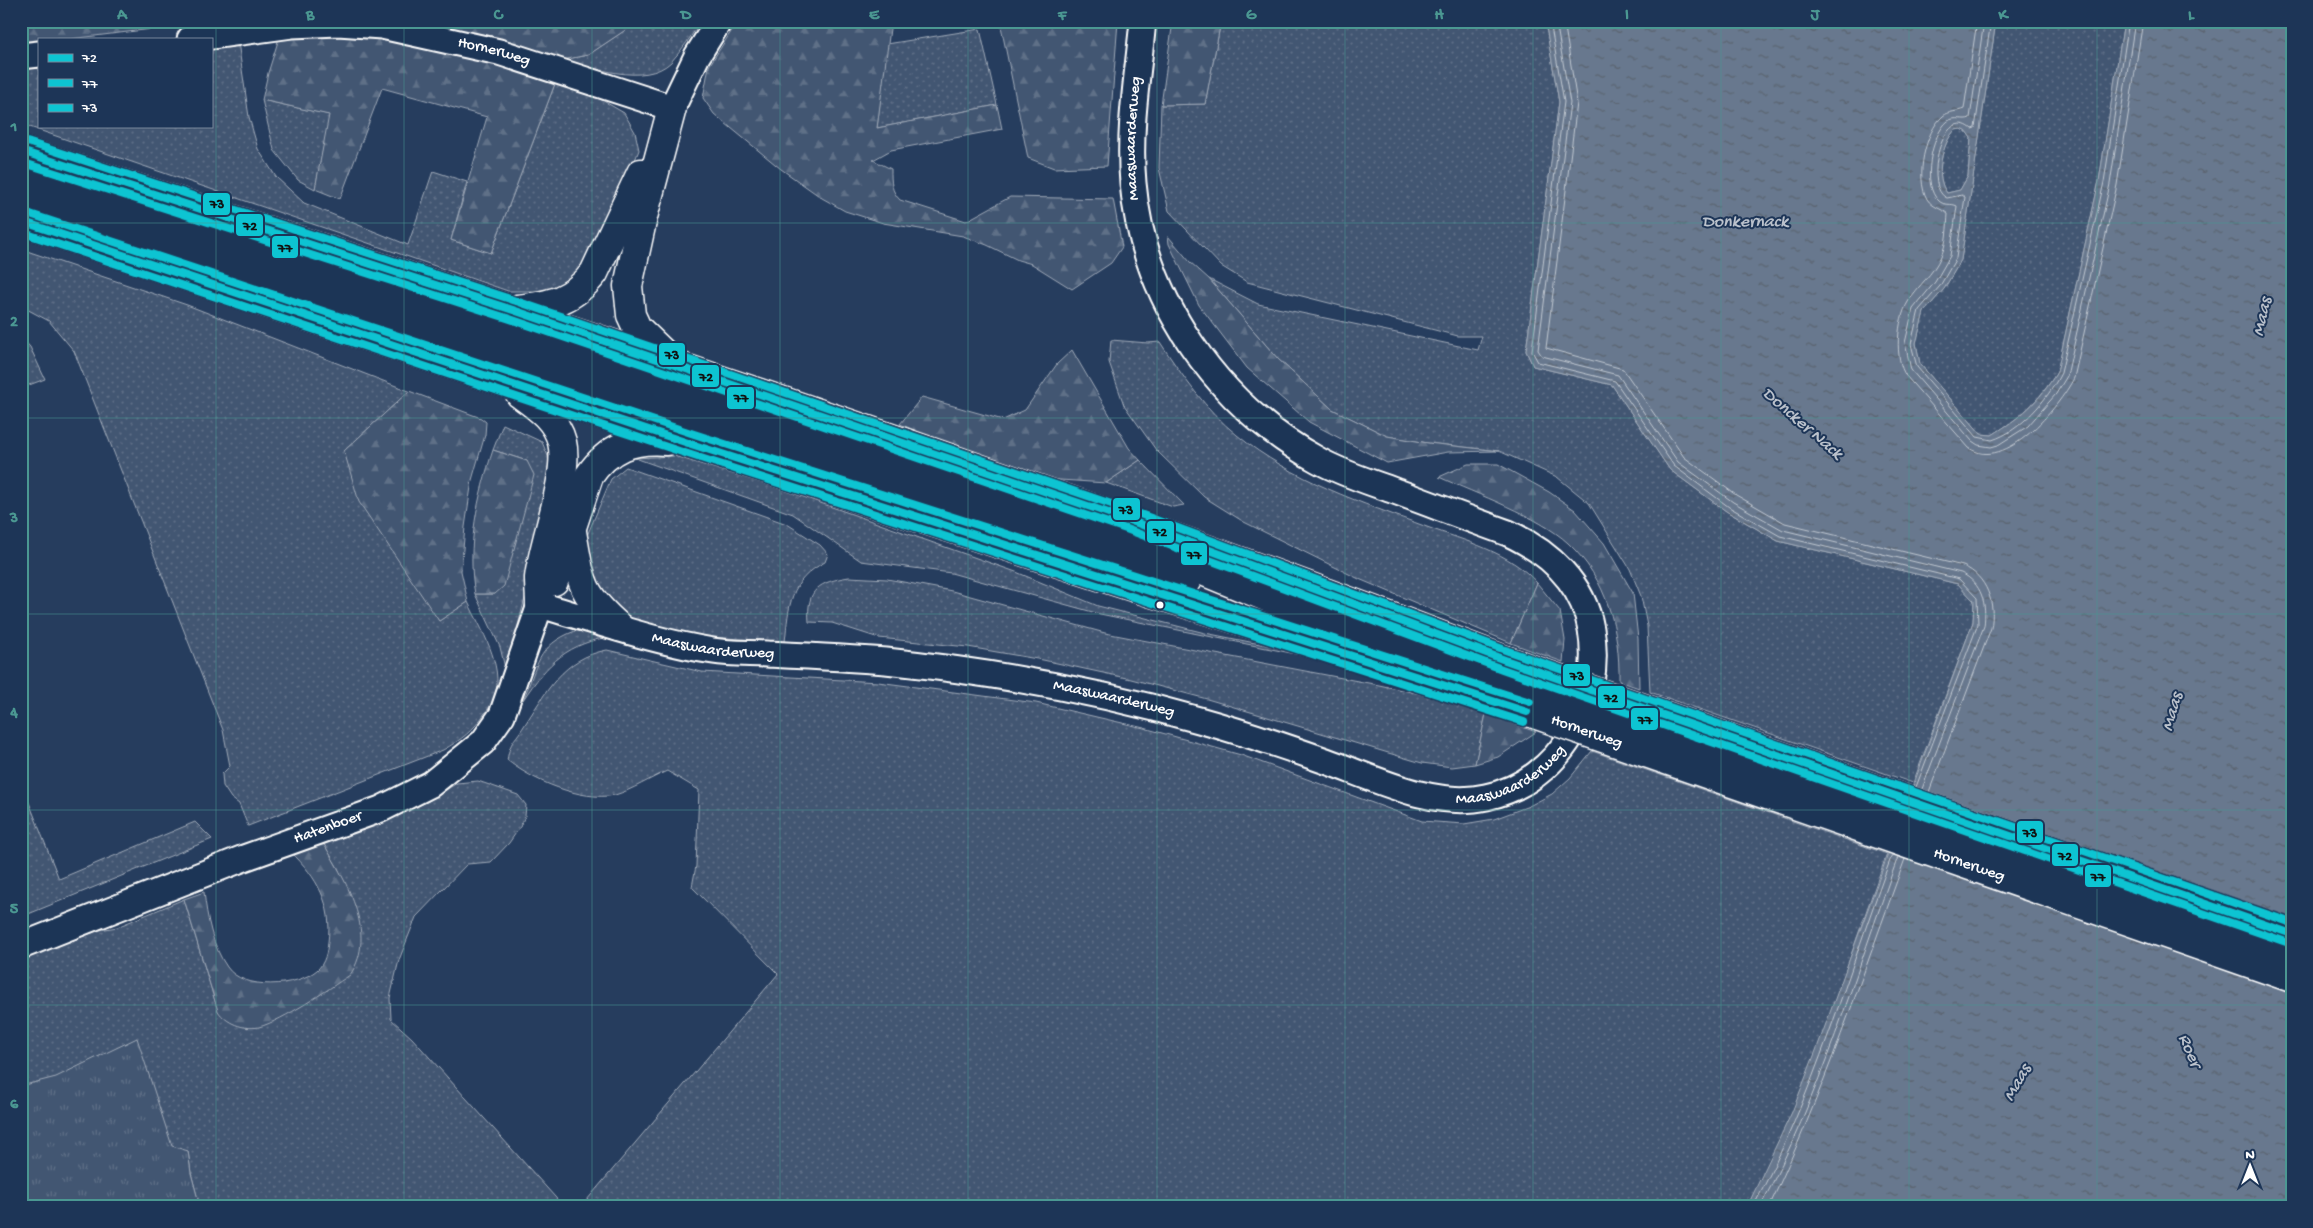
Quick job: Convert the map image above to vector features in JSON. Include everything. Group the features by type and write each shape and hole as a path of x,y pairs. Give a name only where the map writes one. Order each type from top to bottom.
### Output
{"main road":[{"path":"513,310 556,303 584,285 594,273 672,108"},
{"path":"672,108 643,217 628,286 631,315 637,328 675,364"},
{"name":"Hornerweg","path":"21,151 513,310 1129,520 1498,679 2292,978"},
{"name":"Hornerweg","path":"21,173 687,392 1130,542 1300,611 2292,958"},
{"name":"Hornerweg","path":"21,201 1128,564 1300,611"},
{"name":"Hornerweg","path":"21,221 691,444 1133,587 1498,679 2292,934"},
{"path":"493,378 542,409 555,425 562,442 562,469 539,578 540,605"},
{"path":"540,605 553,582 589,476 605,455 618,447 635,442 662,441 691,444"},
{"path":"572,528 579,570 585,591 597,607 619,627"}],"street":[{"path":"672,108 697,56 719,21"},
{"name":"Maaswaarderweg","path":"540,605 676,643 716,652 883,661 960,670 1081,691 1199,720 1290,748 1427,796 1449,800 1470,800 1505,791 1536,775 1564,747 1572,735 1588,701 1594,658 1590,622 1585,607 1574,586 1559,566 1528,542 1343,472 1298,449 1268,428 1239,402 1215,376 1185,336 1173,315 1146,254 1133,183 1132,127 1143,21"},
{"name":"Hornerweg","path":"197,38 292,25 338,23 382,26 499,52 672,108"},
{"path":"21,56 38,54"},
{"name":"Hatenboer","path":"21,946 244,858 381,809 431,784 484,742 502,715 540,605"}],"green space":[{"path":"21,21 218,21 78,38 38,38 38,42 21,44"},
{"path":"431,21 639,21 588,55 562,60"},
{"path":"639,21 701,21 671,62 660,69 647,73 618,73 562,60 588,55"},
{"path":"738,21 891,21 877,128 997,105 1002,129 891,150 873,160 891,169 892,186 900,200 966,221 1010,197 1113,199 1122,247 1111,263 1072,289 1032,264 1018,260 963,236 883,223 845,211 822,198 781,169 714,114 703,98 709,66"},
{"path":"1000,21 1118,21 1107,166 1054,168 1028,158"},
{"path":"1173,21 1221,21 1205,104 1161,105"},
{"path":"1221,21 1545,21 1559,102 1526,351 1533,366 1612,385 1670,470 1726,511 1778,541 1958,584 1974,601 1973,622 1913,783 1650,692 1647,626 1641,596 1630,569 1589,503 1557,477 1499,451 1387,436 1332,409 1278,359 1209,279 1258,304 1478,350 1482,336 1458,336 1247,282 1221,266 1169,211 1159,168 1161,105 1205,104"},
{"path":"1996,21 2124,21 2099,181 2057,372 2029,408 1992,435 1981,434 1920,364 1916,343 1924,312 1944,289 1961,260"},
{"path":"980,29 997,105 877,128 887,44"},
{"path":"280,35 381,37 522,69 556,81 491,253 451,240 487,117 382,88 340,199 315,189 329,115 262,100"},
{"path":"238,42 249,117 258,149 276,177 304,203 408,245 433,171 467,182 451,240 491,253 556,81 595,96 624,113 635,132 639,150 624,188 586,265 564,285 544,291 508,291 21,124 21,67 38,66 38,128 212,128 212,46"},
{"path":"262,100 330,115 315,189 298,180 274,150"},
{"path":"1961,129 1966,131 1971,138 1968,176 1960,190 1947,193 1941,178 1941,160 1950,136 1955,130"},
{"path":"1168,236 1190,262 1209,279 1278,359 1332,409 1387,436 1499,451 1448,452 1387,463 1309,422 1247,368 1199,305 1169,244"},
{"path":"21,249 187,305 409,391 344,451 351,470 439,621 468,602 485,635 494,660 497,684 492,703 472,730 443,750 248,826 239,804 231,798 223,786 222,774 230,766 223,730 74,351 49,321 21,306"},
{"path":"21,337 30,347 45,379 21,388"},
{"path":"1111,340 1160,342 1186,380 1215,415 1258,451 1304,478 1353,499 1486,549 1514,563 1526,572 1537,583 1511,643 1359,579 1244,522 1204,497 1156,450 1124,405 1109,362"},
{"path":"1072,350 1129,448 1140,460 1106,483 1045,479 982,459 900,424 922,397 1003,420 1025,410 1057,364"},
{"path":"409,391 481,418 486,422 485,435 472,480 465,527 461,571 468,602 439,621 359,502 344,451"},
{"path":"503,424 542,442 550,461 551,482 535,559 506,672 500,647 475,594 495,594 527,461 493,450"},
{"path":"493,450 527,461 534,475 504,586 495,594 475,594 472,558 475,521 478,503"},
{"path":"674,456 775,487 1016,572 1098,606 1205,633 1365,665 1364,668 1100,614 951,573 861,561 793,514 635,458"},
{"path":"1140,460 1184,505 1173,507 1106,483"},
{"path":"1468,464 1498,464 1549,492 1575,510 1604,543 1633,593 1638,639 1639,688 1619,681 1619,662 1614,624 1602,589 1581,557 1556,533 1541,524 1506,506 1439,477"},
{"path":"626,467 787,524 820,545 828,554 825,562 804,577 793,595 785,642 696,636 633,621 617,611 589,579 586,538 611,479"},
{"path":"849,577 887,579 952,591 1105,633 1420,694 1486,714 1475,764 1452,767 1422,763 1207,699 1131,679 1043,660 968,647 879,638 832,623 809,622 810,602 812,595 817,589 830,582"},
{"path":"1537,583 1560,611 1565,640 1563,662 1511,643"},
{"path":"575,631 588,631 614,636 584,644 561,656 541,675 523,700 545,650 562,637"},
{"path":"607,650 702,672 878,682 1036,703 1144,728 1241,755 1422,821 1464,824 1494,819 1529,806 1552,794 1570,778 1592,751 1887,854 1807,1077 1769,1165 1747,1207 581,1207 778,974 692,887 696,866 699,790 667,771 615,795 588,795 558,788 543,782 517,768 507,760 513,741 557,678 579,660"},
{"path":"1486,714 1536,732 1498,757 1475,764"},
{"path":"478,781 518,795 526,805 525,816 509,843 491,862 467,864 416,917 399,960 390,998 391,1019 412,1038 564,1207 200,1207 191,1173 188,1151 21,1207 21,959 100,930 117,927 184,899 218,1011 328,990 349,893 338,868 322,841 390,818 427,802 457,783"},
{"path":"21,782 59,879 195,822 212,839 21,917"},
{"path":"322,841 340,872 355,906 360,924 361,942 358,959 350,975 281,1018 253,1028 236,1025 218,1011 184,899 204,892 214,941 222,959 235,975 245,980 270,984 284,983 308,976 320,967 325,957 329,929 328,916 321,892 308,871 291,852"},
{"path":"137,1038 172,1146 188,1151 191,1173 200,1207 21,1207 21,1086 56,1077"}],"water":[{"path":"1545,21 1996,21 1961,260 1944,289 1924,312 1916,343 1920,364 1981,434 1992,435 2029,408 2057,372 2099,181 2124,21 2292,21 2292,1207 1747,1207 1792,1112 1817,1048 1973,622 1974,601 1958,584 1778,541 1726,511 1670,470 1612,385 1533,366 1526,351 1559,102","holes":["1961,129 1966,131 1971,138 1968,176 1960,190 1947,193 1943,186 1940,169 1943,151 1955,130"]}],"transit line":[{"name":"73","path":"24,141 516,301 1132,511 1508,651 2292,923"},
{"name":"72","path":"21,151 513,310 1129,520 1505,660 2292,934"},
{"name":"77","path":"21,162 510,319 1126,529 1502,669 2289,943"},
{"name":"73","path":"24,212 694,434 1530,702"},
{"name":"72","path":"21,221 691,444 1527,712"},
{"name":"77","path":"21,232 688,454 1524,722"}],"water label":[{"name":"Donkernack","path":"1745,222"},
{"name":"Maas","path":"2263,317"},
{"name":"Doncker Nack","path":"1802,424"},
{"name":"Maas","path":"2173,712"},
{"name":"Roer","path":"2189,1051"},
{"name":"Maas","path":"2018,1083"}]}
